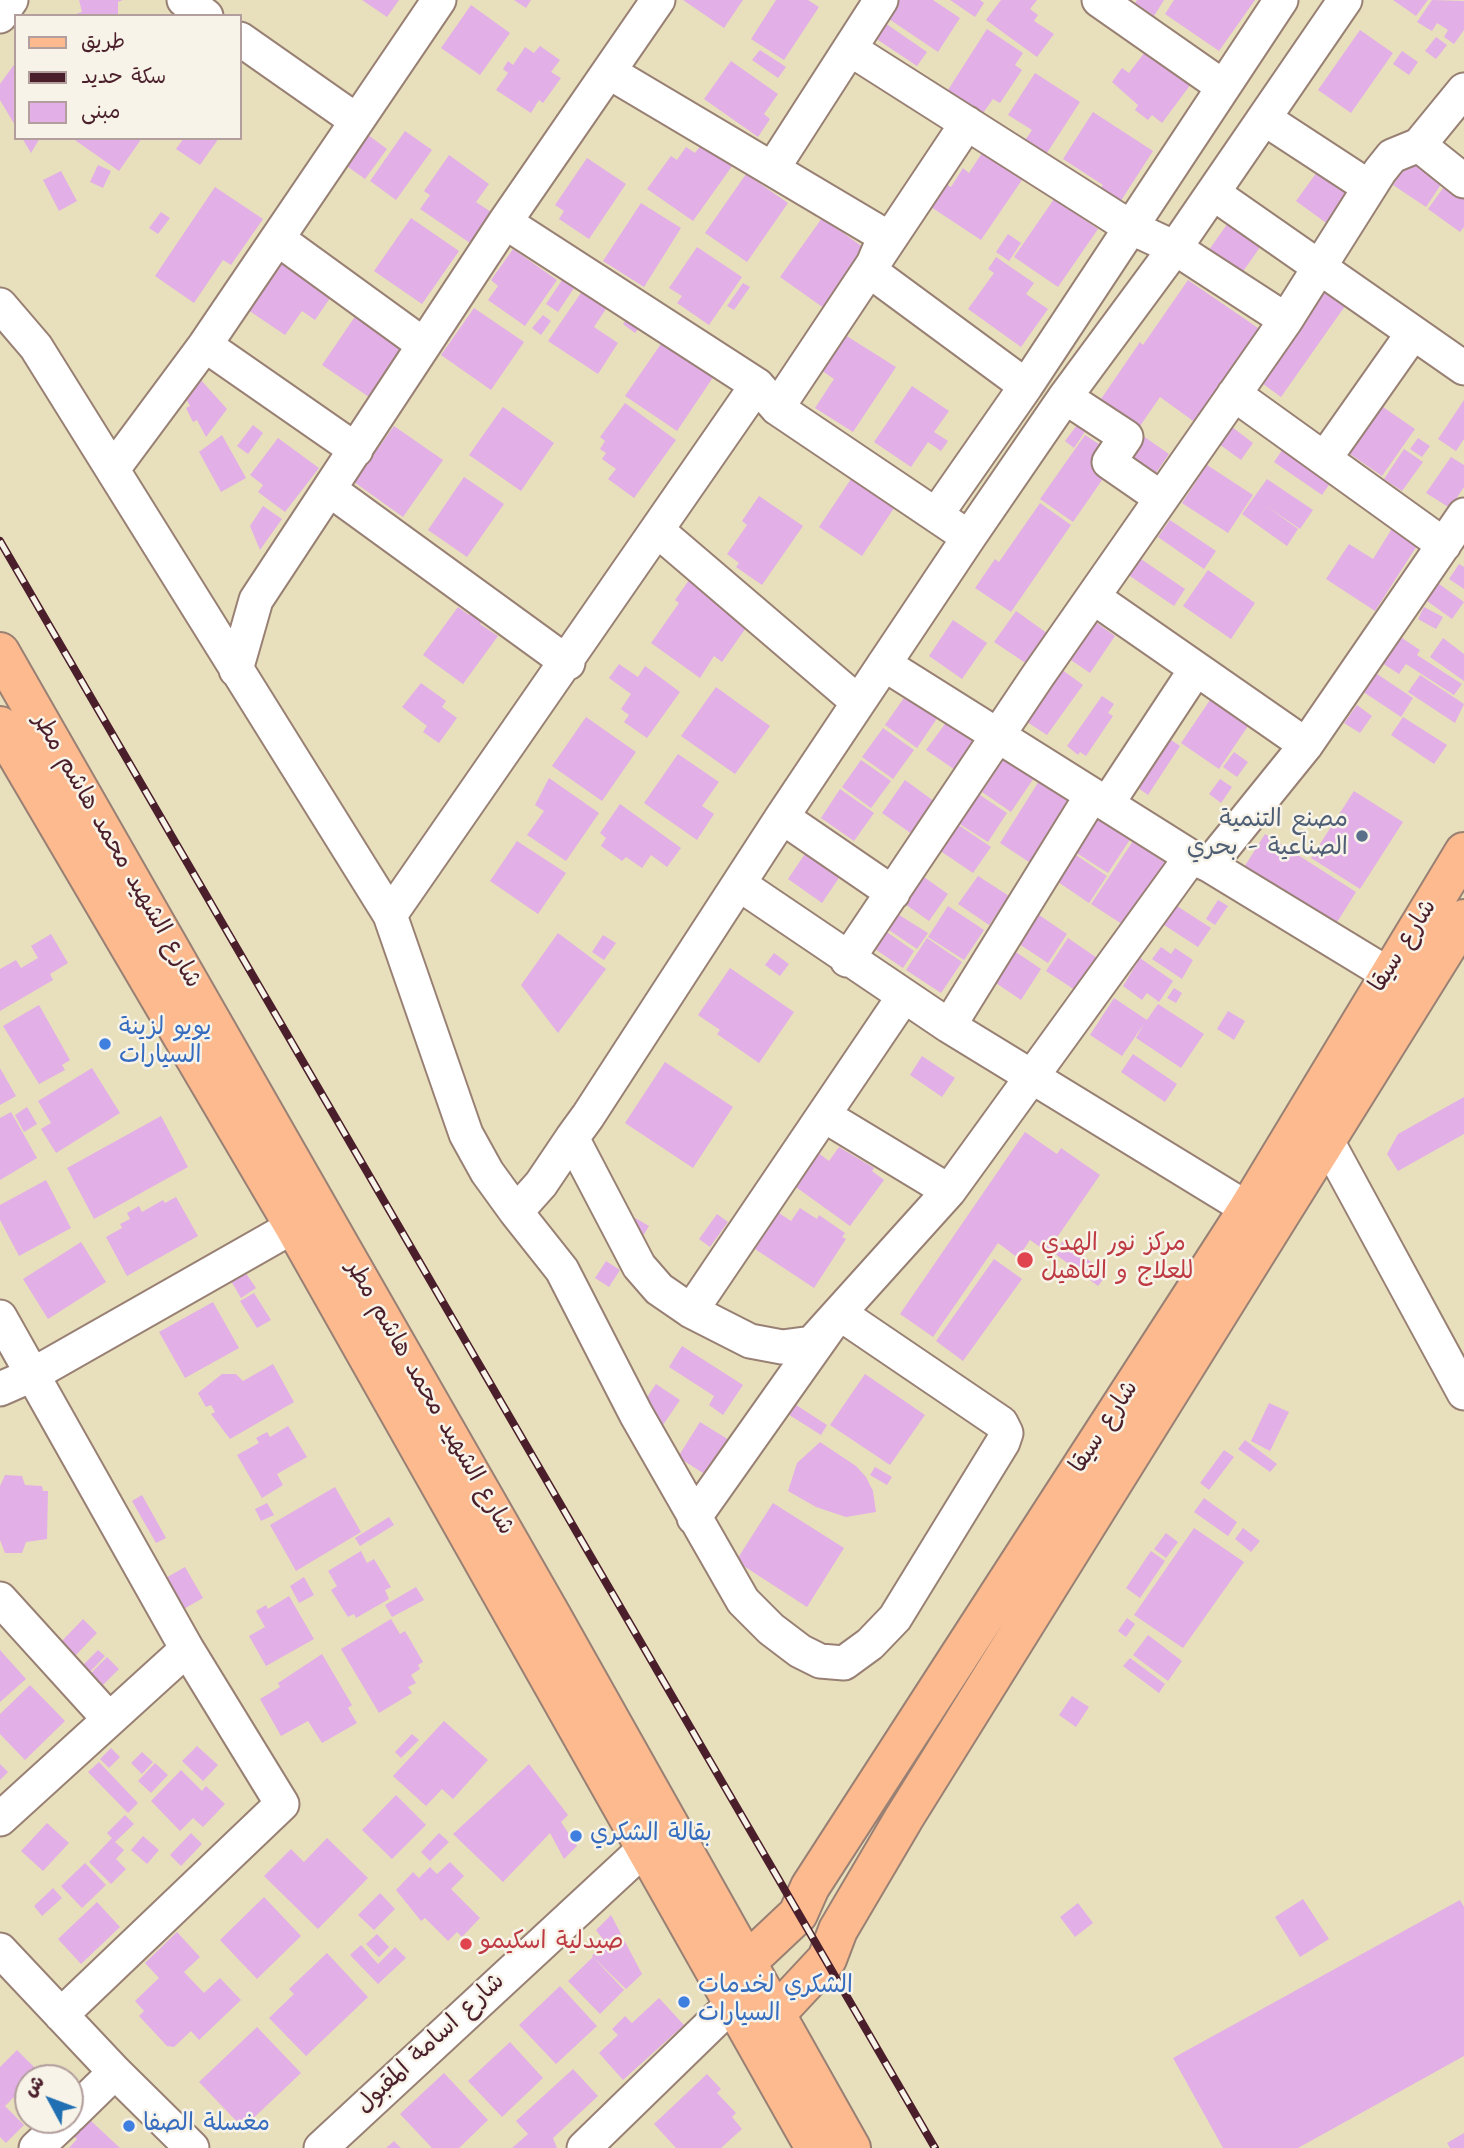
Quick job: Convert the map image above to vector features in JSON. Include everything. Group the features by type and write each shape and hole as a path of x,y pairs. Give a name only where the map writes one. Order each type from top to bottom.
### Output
{"main road":[{"name":"شارع الشهيد محمد هاشم مطر","path":"0,652 544,1602 658,1840 734,1984 850,2148"},
{"name":"شارع الشهيد محمد هاشم مطر","path":"4,742 658,1840"},
{"name":"شارع سيقا","path":"734,1984 798,1914 810,1887 1248,1209 1464,852"},
{"name":"شارع سيقا","path":"764,2027 827,1959 838,1930 904,1818 1464,919"},
{"name":"شارع الشهيد محمد هاشم مطر","path":"764,2027 816,2148"}],"street":[{"path":"0,16 11,0"},
{"path":"184,0 203,14"},
{"path":"114,469 205,345 439,0"},
{"path":"236,670 256,600 505,222 658,0"},
{"path":"773,168 881,0"},
{"path":"1099,0 1222,86"},
{"path":"936,515 1026,386 1281,0"},
{"path":"516,1212 572,1138 969,537 1065,397 1175,248 1345,0"},
{"path":"242,40 357,121"},
{"path":"849,50 1130,227 1175,248 1286,320"},
{"path":"609,72 884,236 870,271"},
{"path":"848,960 998,735 1286,320 1369,187 1392,156 1419,145 1464,90"},
{"path":"1265,119 1369,187"},
{"path":"390,915 658,531 870,271 967,123"},
{"path":"1419,145 1464,181"},
{"path":"1213,193 1464,368"},
{"path":"505,222 767,397 969,537"},
{"path":"278,239 424,345"},
{"path":"870,271 1026,386"},
{"path":"0,305 36,347 390,915 466,1134 487,1172 562,1270 694,1518 743,1601 771,1629 800,1651 820,1661 844,1663 870,1644 895,1618 962,1513 1006,1433 988,1412 839,1313"},
{"path":"1325,458 1413,333"},
{"path":"205,345 356,450"},
{"path":"1234,394 1444,545"},
{"path":"1065,397 1126,437 1109,462 1161,499"},
{"path":"330,490 568,663"},
{"path":"572,1138 639,1266 659,1289 691,1311 750,1341 782,1347 812,1343 949,1191 1033,1077 1200,861 1306,744 1464,514"},
{"path":"658,531 859,702"},
{"path":"1093,597 1306,744"},
{"path":"884,664 1099,799 1388,974"},
{"path":"950,1026 1099,799 1196,669"},
{"path":"782,817 893,893"},
{"path":"739,884 848,960 950,1026 1248,1209"},
{"path":"691,1311 904,996"},
{"path":"825,1116 949,1191"},
{"path":"1326,1139 1464,1393"},
{"path":"0,1389 32,1375 294,1226"},
{"path":"694,1518 839,1313"},
{"path":"0,1317 187,1648 282,1804 61,2015"},
{"path":"0,1599 109,1719"},
{"path":"0,1819 187,1648"},
{"name":"شارع اسامة المقبول","path":"321,2148 658,1840"},
{"path":"0,1950 116,2073 192,2148"},
{"path":"584,2148 734,1984"},
{"path":"84,2103 116,2073"},
{"path":"37,2148 52,2134"}],"building":[{"path":"79,0 123,0 118,2 118,14 76,14 82,12"},
{"path":"362,0 399,0 387,17"},
{"path":"514,0 531,0 526,8"},
{"path":"683,0 743,0 724,28"},
{"path":"776,0 808,0 819,7 784,60 751,39"},
{"path":"897,0 933,0 960,18 938,52 886,17"},
{"path":"950,0 980,0 984,3 975,17"},
{"path":"1001,0 1037,0 1030,9 1038,15 1034,21 1054,34 1037,57 986,20"},
{"path":"1137,0 1164,0 1154,16 1135,3"},
{"path":"1174,0 1255,0 1219,51 1165,14"},
{"path":"1393,0 1428,0 1416,16"},
{"path":"1432,0 1464,1 1464,30 1454,44 1444,37 1448,30 1437,23 1432,31 1417,22"},
{"path":"471,5 510,33 480,75 441,48"},
{"path":"885,23 927,52 917,66 875,38"},
{"path":"987,29 1023,53 1015,65 1022,70 1000,103 993,99 983,113 948,90"},
{"path":"1360,30 1393,53 1351,113 1318,90"},
{"path":"1436,37 1447,45 1436,59 1425,51"},
{"path":"540,46 560,60 551,72 561,78 543,103 539,100 531,113 496,90 508,73 503,69 508,61 513,65 525,47 534,53"},
{"path":"1148,48 1197,76 1162,123 1152,115 1148,120 1135,110 1138,105 1112,82 1122,68 1129,73"},
{"path":"760,50 786,67 778,78 752,60"},
{"path":"1402,51 1418,62 1409,75 1393,64"},
{"path":"731,61 778,94 764,114 770,119 758,137 704,99"},
{"path":"14,65 14,124 0,100 0,84"},
{"path":"1035,73 1080,102 1045,156 1024,142 1032,130 1008,115"},
{"path":"1093,112 1153,151 1115,210 1095,197 1103,185 1063,159"},
{"path":"405,131 432,150 396,200 370,181"},
{"path":"364,132 387,149 365,179 344,164"},
{"path":"23,140 39,140 31,153"},
{"path":"75,140 141,140 119,171"},
{"path":"183,140 218,140 200,165 176,149"},
{"path":"704,141 735,162 693,221 647,189 671,156 677,160 686,147 695,153"},
{"path":"984,150 1024,177 981,240 931,207 946,184 951,187 963,168 969,173"},
{"path":"449,155 489,184 476,202 491,212 470,243 420,209 430,195 424,191"},
{"path":"1413,155 1446,177 1426,207 1393,185"},
{"path":"587,158 626,184 589,239 559,219 564,211 555,205"},
{"path":"98,165 111,171 103,188 90,182"},
{"path":"61,171 77,201 59,211 43,180"},
{"path":"1317,172 1350,195 1329,225 1296,201"},
{"path":"746,174 788,203 747,262 705,233"},
{"path":"1451,177 1464,187 1464,227 1460,232 1428,209"},
{"path":"215,187 263,219 231,265 223,260 194,303 155,276"},
{"path":"1054,199 1098,229 1058,287 1014,257"},
{"path":"641,203 681,228 644,287 603,261"},
{"path":"161,212 170,218 158,234 149,228"},
{"path":"411,218 459,251 422,304 374,271"},
{"path":"822,218 870,252 828,311 780,277"},
{"path":"1230,220 1263,243 1237,280 1204,257"},
{"path":"1008,234 1021,243 1009,261 996,252"},
{"path":"697,247 742,277 709,325 677,303 682,296 669,288"},
{"path":"513,249 557,280 525,326 488,300 498,286 491,280"},
{"path":"281,253 339,285 315,320 302,311 285,335 248,310"},
{"path":"996,257 1034,283 1026,294 1048,309 1021,347 968,309 994,273 988,269"},
{"path":"564,277 576,285 558,312 546,304"},
{"path":"1188,280 1261,330 1196,423 1160,397 1140,426 1101,399 1140,342 1143,345"},
{"path":"743,283 750,287 734,310 727,306"},
{"path":"1328,283 1350,299 1281,397 1259,381"},
{"path":"585,287 610,303 594,327 618,343 598,374 548,341"},
{"path":"474,308 524,342 491,390 441,355"},
{"path":"634,310 646,319 635,333 623,324"},
{"path":"356,315 403,346 369,397 322,365"},
{"path":"543,315 551,321 541,335 532,328"},
{"path":"845,335 896,367 853,432 815,408 834,379 818,368 827,354 833,358 833,352"},
{"path":"665,338 716,373 677,431 625,396"},
{"path":"200,379 227,409 206,437 197,420 193,422 186,408 190,406 184,395"},
{"path":"912,386 949,411 934,432 948,441 941,451 928,442 911,467 874,442"},
{"path":"1464,400 1464,439 1456,451 1438,439"},
{"path":"625,403 676,440 634,498 608,479 616,469 602,459 606,453 600,449 605,441 600,437"},
{"path":"503,407 554,443 521,491 469,455"},
{"path":"1383,407 1415,429 1382,476 1350,454"},
{"path":"1080,421 1088,427 1074,448 1065,441"},
{"path":"253,425 263,433 248,454 237,446"},
{"path":"394,426 443,460 403,517 354,482"},
{"path":"1232,427 1253,443 1241,460 1219,444"},
{"path":"1136,431 1169,454 1149,483 1116,460"},
{"path":"222,435 246,478 221,492 199,452"},
{"path":"1085,435 1105,448 1109,470 1073,522 1040,499"},
{"path":"278,438 319,468 285,512 258,492 263,485 250,475"},
{"path":"1418,438 1430,446 1422,457 1410,449"},
{"path":"1289,440 1337,473 1322,495 1274,462"},
{"path":"1404,449 1423,462 1402,491 1384,479"},
{"path":"1451,457 1464,465 1464,487 1450,508 1426,493"},
{"path":"1207,465 1253,495 1228,533 1182,503"},
{"path":"853,476 896,505 862,556 819,527"},
{"path":"464,477 504,504 467,557 428,530"},
{"path":"1267,479 1313,510 1300,529 1265,505 1298,529 1287,546 1242,514"},
{"path":"759,496 803,526 762,585 736,567 739,563 727,554 747,525 742,521"},
{"path":"1040,503 1071,525 1011,612 975,588 995,559 999,562"},
{"path":"263,506 282,519 260,550 250,526"},
{"path":"1170,520 1216,551 1204,569 1158,537"},
{"path":"1396,522 1422,538 1375,611 1326,579 1349,544 1373,559"},
{"path":"1138,557 1185,589 1174,606 1127,574"},
{"path":"1459,564 1464,567 1464,589 1449,579"},
{"path":"1208,570 1255,603 1231,639 1183,606"},
{"path":"694,573 755,615 722,662 714,656 700,678 651,643 679,603 675,600"},
{"path":"1435,581 1464,602 1452,619 1423,598"},
{"path":"458,607 469,615 474,608 486,616 480,624 498,636 463,684 423,655"},
{"path":"1424,607 1443,617 1436,629 1418,619"},
{"path":"1016,611 1051,636 1030,666 994,642"},
{"path":"953,620 987,643 962,679 929,656"},
{"path":"1094,621 1115,636 1090,673 1068,658"},
{"path":"1399,636 1420,650 1417,655 1462,684 1454,695 1406,664 1399,674 1382,663"},
{"path":"1443,638 1464,654 1464,681 1430,657"},
{"path":"619,664 638,677 645,666 680,692 647,738 624,722 629,715 621,709 631,694 609,678"},
{"path":"1061,669 1083,685 1047,735 1024,720"},
{"path":"1371,670 1413,698 1401,717 1359,689"},
{"path":"1420,675 1464,704 1455,723 1408,692"},
{"path":"421,683 446,701 442,707 457,718 439,743 423,732 427,726 402,707"},
{"path":"716,687 770,726 735,774 681,736"},
{"path":"1216,691 1254,717 1219,769 1181,743"},
{"path":"908,692 940,714 917,748 885,725"},
{"path":"1102,696 1114,704 1108,713 1113,716 1086,756 1080,752 1078,755 1067,746"},
{"path":"1357,705 1372,716 1360,733 1344,723"},
{"path":"586,717 636,752 602,801 552,766"},
{"path":"950,717 981,739 958,772 926,750"},
{"path":"1403,717 1447,745 1434,764 1391,735"},
{"path":"883,728 914,750 893,779 862,757"},
{"path":"1159,732 1180,746 1148,795 1127,780"},
{"path":"1234,752 1248,762 1237,777 1223,767"},
{"path":"1008,753 1038,772 1011,812 982,792"},
{"path":"678,754 719,782 702,806 714,814 697,840 644,803"},
{"path":"861,760 891,781 871,808 842,787"},
{"path":"549,778 599,813 566,861 527,835 544,811 535,805"},
{"path":"1220,779 1232,787 1221,803 1209,794"},
{"path":"905,780 935,802 912,834 882,813"},
{"path":"1039,781 1072,802 1032,864 1000,843"},
{"path":"840,789 874,813 854,841 821,818"},
{"path":"974,791 1007,813 988,842 955,821"},
{"path":"1354,791 1403,822 1360,889 1311,858"},
{"path":"620,804 681,848 667,867 651,855 642,868 626,857 622,861 601,846 606,838 600,833"},
{"path":"1099,817 1131,838 1108,873 1075,852"},
{"path":"957,824 991,847 973,873 939,850"},
{"path":"1265,834 1356,892 1334,927 1243,869"},
{"path":"517,841 566,873 538,914 490,881"},
{"path":"1133,841 1167,864 1125,926 1091,904"},
{"path":"811,845 845,869 822,903 788,879"},
{"path":"1076,855 1107,876 1089,903 1058,882"},
{"path":"978,876 1009,896 989,925 958,904"},
{"path":"924,877 948,894 929,921 905,904"},
{"path":"1218,900 1228,906 1215,925 1206,919"},
{"path":"948,906 984,930 964,960 928,937"},
{"path":"1177,906 1211,928 1198,947 1164,925"},
{"path":"896,913 928,933 917,949 886,928"},
{"path":"1039,915 1067,934 1048,963 1019,944"},
{"path":"884,930 914,951 903,968 872,947"},
{"path":"558,933 606,969 558,1033 521,985"},
{"path":"51,934 68,963 50,974 53,980 0,1011 0,969 16,960 21,968 38,958 31,946"},
{"path":"603,935 616,943 604,960 592,952"},
{"path":"927,938 962,962 941,993 906,970"},
{"path":"1068,938 1103,962 1081,994 1046,971"},
{"path":"1161,947 1171,954 1175,948 1193,960 1182,979 1152,959"},
{"path":"1010,948 1041,969 1021,1000 990,979"},
{"path":"774,953 789,964 780,976 765,965"},
{"path":"1140,958 1173,981 1159,1002 1147,993 1142,1000 1123,986"},
{"path":"730,968 794,1012 759,1063 717,1034 720,1030 698,1015"},
{"path":"1174,988 1182,993 1176,1003 1167,998"},
{"path":"1114,998 1147,1020 1158,1004 1204,1034 1181,1068 1136,1038 1144,1024 1122,1056 1090,1035"},
{"path":"39,1005 70,1060 62,1065 65,1070 39,1084 3,1026"},
{"path":"1228,1011 1245,1021 1234,1040 1217,1029"},
{"path":"1133,1054 1177,1084 1165,1102 1121,1072"},
{"path":"922,1056 955,1078 942,1097 910,1075"},
{"path":"665,1062 733,1107 693,1168 625,1123"},
{"path":"0,1068 16,1096 0,1105"},
{"path":"92,1068 120,1113 56,1153 41,1129 51,1123 38,1101"},
{"path":"1464,1097 1464,1134 1398,1171 1387,1154 1398,1134"},
{"path":"27,1107 37,1124 24,1132 15,1115"},
{"path":"11,1112 37,1158 0,1180 0,1118"},
{"path":"161,1116 188,1167 94,1219 67,1168"},
{"path":"1025,1132 1057,1154 1061,1148 1100,1175 1047,1252 1030,1240 1018,1258 998,1243 933,1337 900,1314"},
{"path":"839,1147 874,1168 872,1171 884,1180 850,1226 793,1185 817,1152 829,1161"},
{"path":"46,1180 71,1228 19,1256 0,1220 0,1205"},
{"path":"176,1197 198,1236 127,1276 106,1237 122,1228 120,1224 130,1219 127,1213 139,1206 142,1212 163,1200 165,1203"},
{"path":"800,1208 817,1219 819,1215 845,1233 842,1237 846,1239 814,1288 755,1249 779,1213 791,1221"},
{"path":"717,1214 728,1222 710,1247 699,1239"},
{"path":"635,1218 649,1226 641,1239 627,1231"},
{"path":"1063,1241 1107,1274 1098,1286 1054,1253"},
{"path":"81,1242 106,1282 48,1319 23,1279"},
{"path":"994,1259 1022,1279 963,1361 936,1341"},
{"path":"606,1261 620,1270 609,1287 595,1278"},
{"path":"245,1272 256,1288 241,1298 231,1281"},
{"path":"254,1293 271,1320 257,1328 240,1301"},
{"path":"213,1302 239,1348 185,1378 159,1332"},
{"path":"682,1346 743,1385 723,1415 709,1405 714,1396 669,1367"},
{"path":"273,1364 294,1402 230,1439 211,1414 215,1412 211,1405 206,1407 198,1393 222,1374 236,1374 243,1381"},
{"path":"865,1374 925,1415 890,1465 830,1425"},
{"path":"656,1384 680,1400 661,1428 637,1412"},
{"path":"790,1401 827,1425 821,1435 783,1411"},
{"path":"1269,1403 1289,1412 1270,1451 1251,1441"},
{"path":"700,1422 729,1440 706,1475 678,1457"},
{"path":"288,1426 307,1457 277,1474 283,1485 262,1498 237,1455 259,1443 256,1438 267,1432 270,1437"},
{"path":"1245,1440 1277,1464 1270,1472 1238,1449"},
{"path":"820,1442 856,1466 866,1477 873,1491 876,1512 846,1517 816,1507 788,1491 797,1463"},
{"path":"1224,1450 1234,1457 1209,1490 1200,1483"},
{"path":"875,1467 892,1477 887,1485 870,1475"},
{"path":"5,1475 22,1476 25,1485 42,1486 43,1491 48,1491 47,1539 26,1542 22,1553 5,1553 0,1540 0,1486"},
{"path":"335,1487 361,1532 296,1571 270,1525"},
{"path":"142,1495 166,1538 156,1543 132,1501"},
{"path":"1204,1498 1237,1522 1228,1536 1194,1512"},
{"path":"267,1503 274,1515 261,1521 255,1509"},
{"path":"773,1503 844,1548 807,1607 736,1561"},
{"path":"389,1517 394,1525 360,1546 355,1538"},
{"path":"1194,1528 1244,1562 1183,1648 1134,1615"},
{"path":"1243,1528 1260,1541 1251,1552 1235,1539"},
{"path":"1166,1533 1178,1542 1166,1558 1154,1549"},
{"path":"361,1551 367,1563 374,1559 391,1587 385,1590 389,1599 356,1618 354,1614 348,1617 331,1590 337,1586 328,1571"},
{"path":"1151,1551 1165,1561 1140,1598 1126,1588"},
{"path":"185,1567 203,1598 182,1610 164,1579"},
{"path":"304,1577 314,1595 299,1603 290,1586"},
{"path":"416,1587 424,1600 392,1617 385,1605"},
{"path":"289,1596 314,1639 266,1666 249,1636 265,1627 256,1611 266,1605 268,1609"},
{"path":"1127,1618 1135,1624 1126,1637 1118,1631"},
{"path":"83,1619 97,1633 74,1657 60,1643"},
{"path":"391,1619 400,1634 405,1631 423,1662 418,1665 420,1669 411,1675 416,1683 408,1687 412,1693 379,1713 341,1649"},
{"path":"1148,1635 1182,1661 1168,1681 1133,1655"},
{"path":"0,1650 26,1679 0,1702"},
{"path":"98,1650 105,1656 89,1673 82,1666"},
{"path":"322,1654 352,1705 348,1708 357,1723 322,1743 308,1721 281,1736 260,1699 280,1687 278,1683"},
{"path":"107,1657 119,1669 102,1686 90,1674"},
{"path":"1130,1658 1165,1684 1159,1693 1123,1666"},
{"path":"30,1685 65,1721 25,1760 0,1734 0,1714"},
{"path":"1072,1696 1089,1707 1076,1727 1059,1715"},
{"path":"444,1721 488,1760 453,1799 442,1789 426,1806 393,1776"},
{"path":"412,1734 419,1740 401,1758 395,1752"},
{"path":"197,1746 218,1765 203,1781 182,1761"},
{"path":"111,1748 120,1757 109,1768 100,1759"},
{"path":"142,1752 153,1762 142,1774 131,1763"},
{"path":"99,1762 138,1803 128,1813 88,1772"},
{"path":"155,1763 168,1775 151,1793 138,1781"},
{"path":"0,1764 8,1772 0,1780"},
{"path":"529,1764 568,1815 561,1822 577,1846 564,1859 550,1833 503,1882 453,1834"},
{"path":"181,1770 202,1791 206,1786 225,1804 203,1827 193,1818 180,1831 151,1801"},
{"path":"396,1795 426,1825 392,1859 362,1830"},
{"path":"125,1815 134,1824 115,1842 124,1850 116,1859 126,1869 111,1884 89,1862 112,1838 107,1833"},
{"path":"47,1823 69,1843 43,1871 21,1851"},
{"path":"191,1833 202,1844 181,1866 170,1855"},
{"path":"439,1833 449,1842 430,1861 421,1852"},
{"path":"143,1836 159,1850 147,1864 131,1850"},
{"path":"327,1838 368,1878 318,1929 264,1876 291,1849 304,1862"},
{"path":"450,1862 464,1876 451,1889 480,1918 462,1937 457,1932 448,1941 425,1918 421,1921 396,1890 413,1872 419,1878 430,1867 437,1874"},
{"path":"85,1863 106,1885 82,1908 61,1886"},
{"path":"53,1888 62,1898 42,1916 34,1906"},
{"path":"380,1893 395,1909 374,1930 358,1915"},
{"path":"264,1897 301,1936 257,1979 220,1940"},
{"path":"1303,1899 1329,1939 1300,1957 1275,1917"},
{"path":"1460,1900 1464,1907 1464,2056 1298,2148 1223,2148 1173,2058"},
{"path":"97,1902 120,1927 81,1964 58,1939"},
{"path":"1078,1903 1093,1923 1075,1937 1060,1917"},
{"path":"611,1915 642,1974 626,1989 592,1956 605,1942 596,1930"},
{"path":"177,1932 200,1957 184,1972 204,1993 220,1978 241,2000 199,2040 191,2031 174,2047 167,2046 139,2016 144,2011 135,2001 159,1978 145,1963"},
{"path":"377,1934 389,1947 379,1957 366,1944"},
{"path":"361,1945 378,1964 395,1947 406,1958 378,1984 350,1955"},
{"path":"327,1953 368,1997 306,2056 269,2018 294,1994 289,1989"},
{"path":"593,1957 624,1990 600,2014 568,1981"},
{"path":"560,1986 597,2026 556,2064 519,2025"},
{"path":"659,1998 684,2025 623,2080 599,2053 618,2035 612,2029 625,2016 632,2023"},
{"path":"257,2027 301,2073 243,2128 199,2082"},
{"path":"510,2042 543,2078 502,2117 468,2081"},
{"path":"17,2050 31,2064 14,2064 14,2097 5,2106 14,2115 15,2134 6,2143 0,2137 0,2067"},
{"path":"573,2069 598,2096 553,2138 557,2148 512,2148 528,2134 516,2121"},
{"path":"444,2073 488,2120 459,2148 432,2148 400,2114"},
{"path":"707,2074 721,2089 717,2093 736,2113 732,2117 742,2129 721,2148 676,2148 654,2124"},
{"path":"89,2119 120,2148 69,2148 77,2139 71,2134 84,2134 84,2122"},
{"path":"1464,2133 1464,2148 1450,2148 1447,2143"},
{"path":"394,2141 401,2148 386,2148"}],"railway":[{"path":"0,541 935,2148"}],"place":[{"name":"مصنع التنمية الصناعية - بحري","path":"1362,836"},
{"name":"يويو لزينة السيارات","path":"105,1044"},
{"name":"مركز نور الهدي للعلاج و التاهيل","path":"1025,1260"},
{"name":"بقالة الشكري","path":"576,1836"},
{"name":"صيدلية اسكيمو","path":"466,1944"},
{"name":"الشكري لخدمات السيارات","path":"684,2002"},
{"name":"مغسلة الصفا","path":"129,2126"}]}
